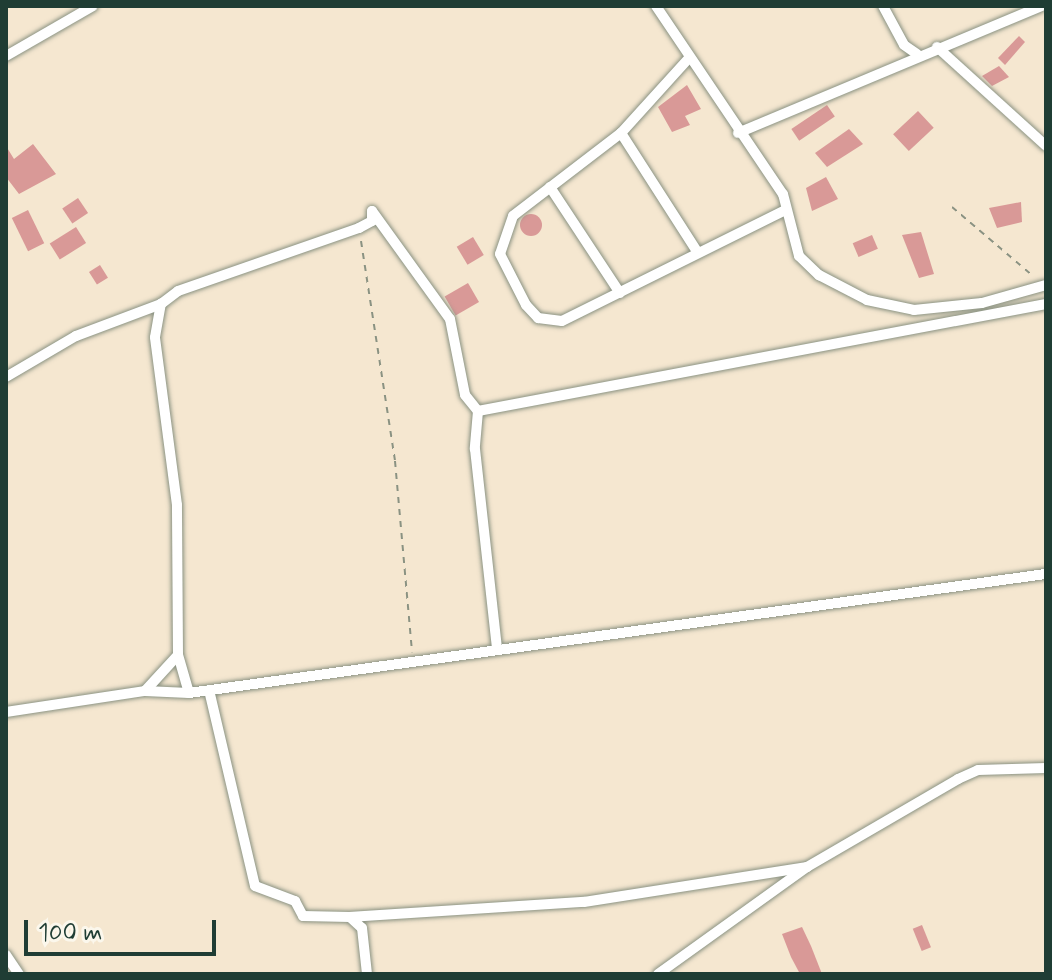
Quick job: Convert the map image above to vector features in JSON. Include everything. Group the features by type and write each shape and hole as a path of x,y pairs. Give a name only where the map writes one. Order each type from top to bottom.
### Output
{"street":[{"path":"6,56 93,6"},
{"path":"656,6 738,133 783,194 799,256 867,300 914,310 982,303 1046,285"},
{"path":"883,6 904,45 917,54"},
{"path":"738,133 917,54 1042,6"},
{"path":"937,47 1046,146"},
{"path":"689,58 621,133 519,207 500,254 526,305 538,318 562,321 620,293 696,250 786,210"},
{"path":"621,133 696,250"},
{"path":"550,187 620,293"},
{"path":"6,377 76,336 161,304 178,291 359,228 372,221 372,211 384,221 450,319 465,395 478,411 475,449 497,648"},
{"path":"161,304 155,337 177,505 178,655 189,693"},
{"path":"478,411 1046,304"},
{"path":"6,712 145,691 189,693 412,657 1046,574"},
{"path":"145,691 178,655"},
{"path":"209,690 255,886 295,901 303,916 350,917 584,902 807,867"},
{"path":"658,974 807,867 958,779 978,770 1046,768"},
{"path":"350,917 362,928 367,974"},
{"path":"6,955 19,974"}],"path":[{"path":"952,207 1046,285"},
{"path":"359,228 395,461 412,657"}],"building":[{"path":"1019,36 1025,42 1005,65 998,58"},
{"path":"999,66 1009,77 992,86 982,76"},
{"path":"687,85 701,109 685,116 690,125 672,132 658,107"},
{"path":"827,105 835,117 799,141 791,129"},
{"path":"918,111 934,128 909,151 893,134"},
{"path":"849,129 863,144 827,167 815,153"},
{"path":"33,144 56,174 19,194 6,177 6,146 14,159"},
{"path":"826,177 838,199 812,211 806,188"},
{"path":"78,198 88,213 72,224 62,209"},
{"path":"1021,202 1022,222 997,228 989,208"},
{"path":"28,210 44,243 28,251 12,218"},
{"path":"531,214 539,217 542,225 539,233 531,236 523,233 520,225 523,217"},
{"path":"76,227 86,243 60,260 50,243"},
{"path":"921,232 934,274 919,278 902,235"},
{"path":"872,235 878,249 859,257 853,243"},
{"path":"473,237 484,255 468,265 457,247"},
{"path":"100,265 108,278 97,285 89,272"},
{"path":"468,283 479,302 456,316 445,296"},
{"path":"922,925 931,947 922,951 913,929"},
{"path":"802,927 822,974 800,974 791,957 782,934"}]}
